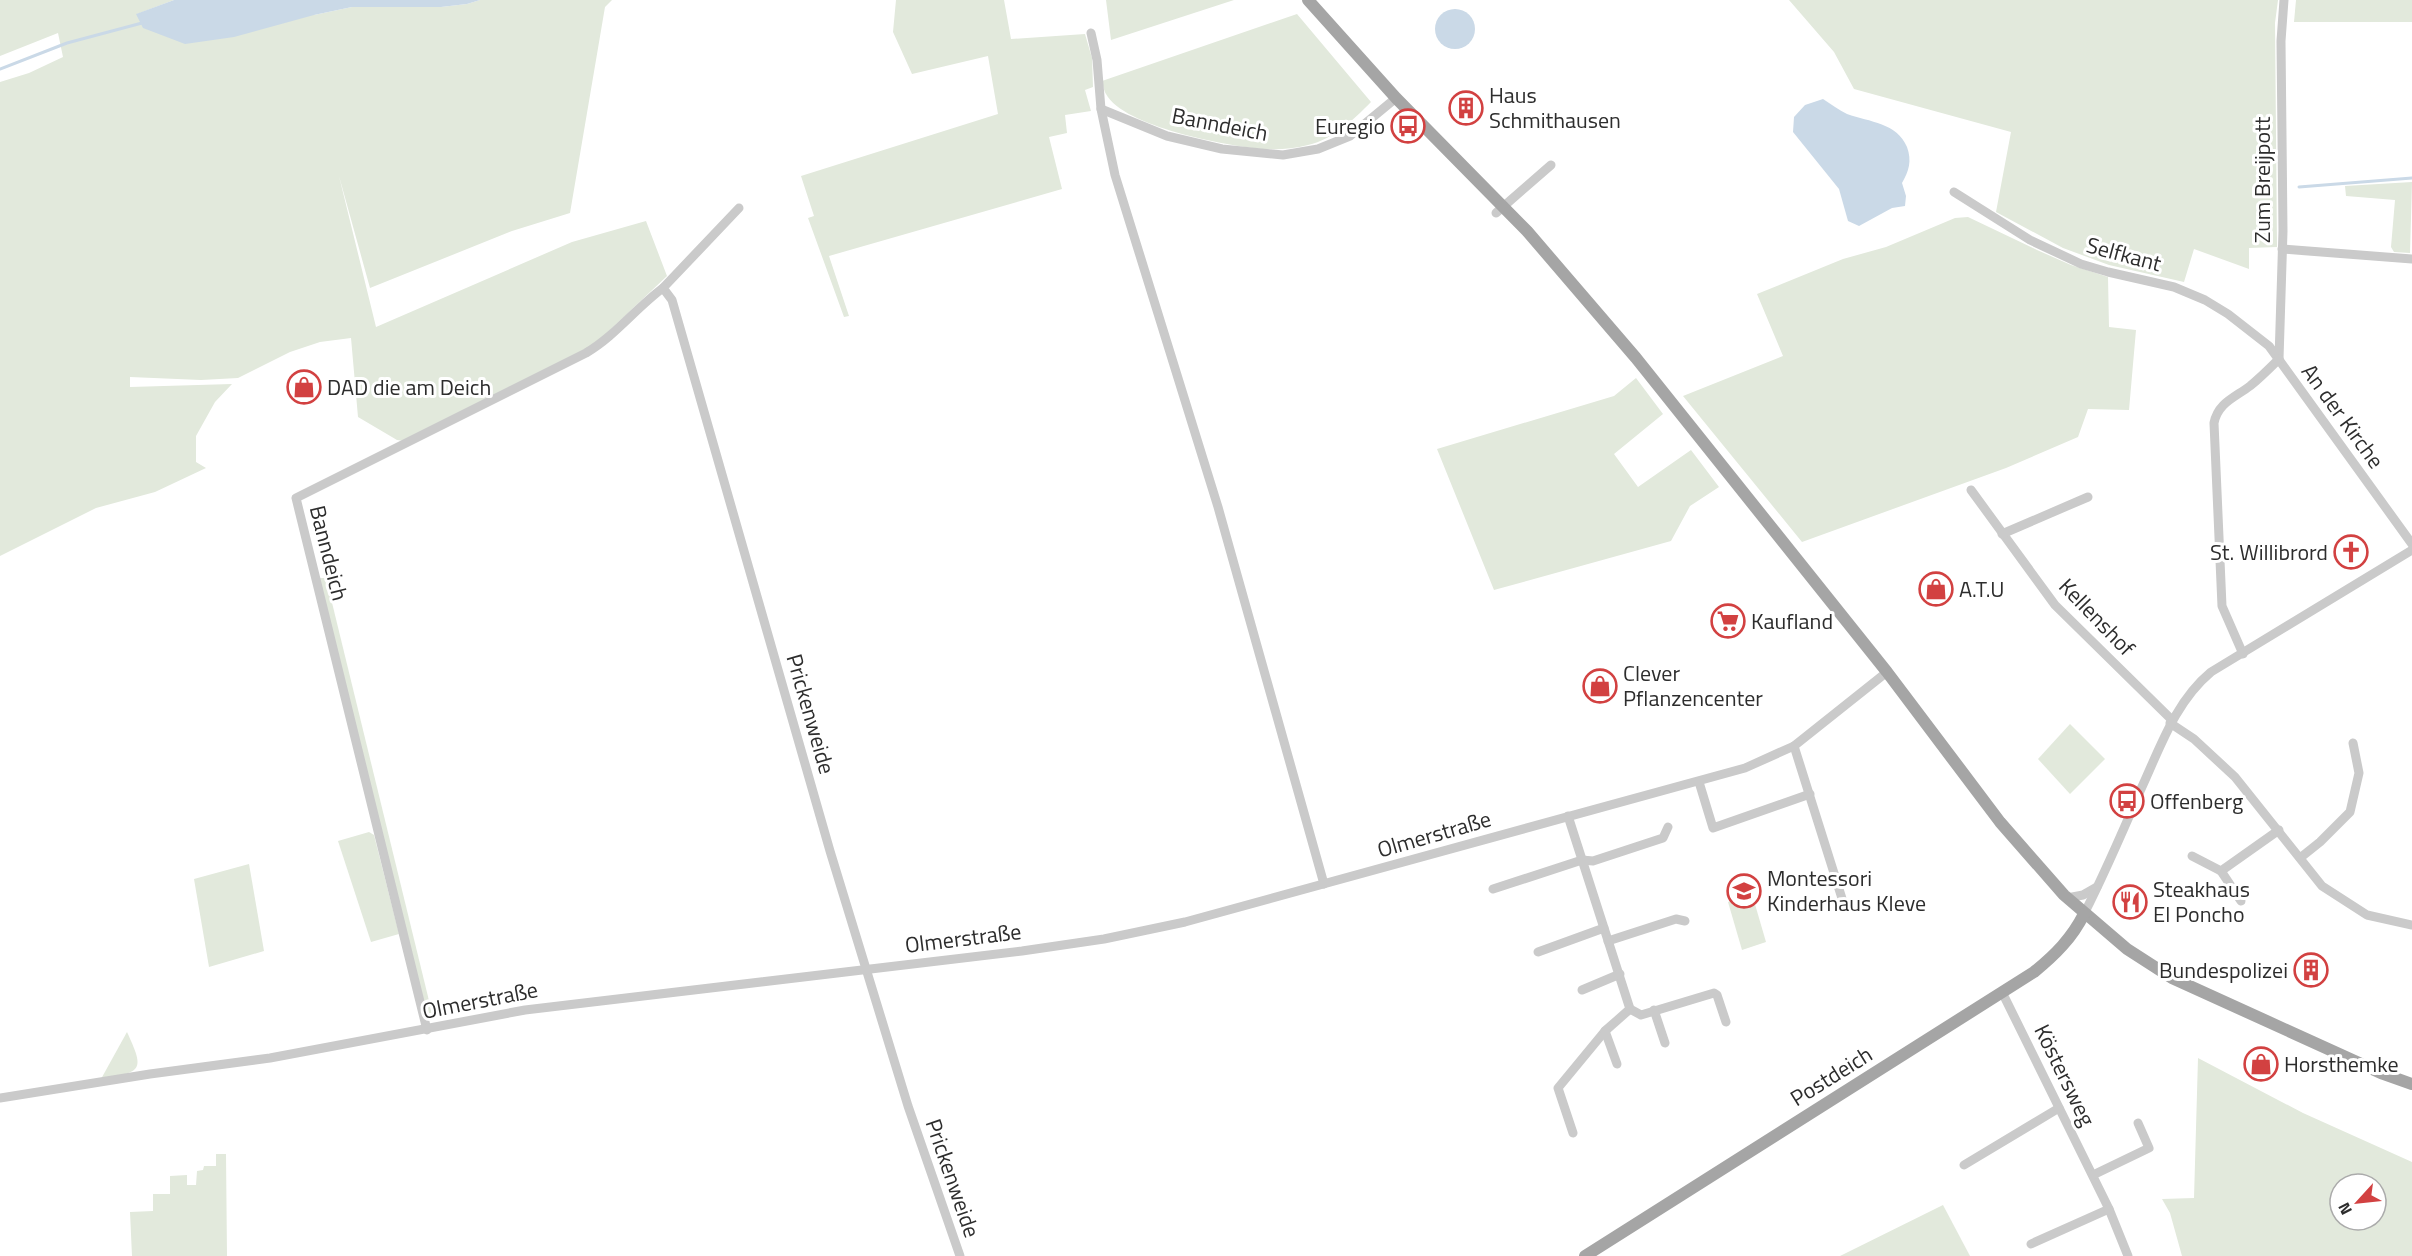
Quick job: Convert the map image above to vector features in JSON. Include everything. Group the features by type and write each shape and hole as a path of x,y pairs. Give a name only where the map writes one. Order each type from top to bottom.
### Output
{"main road":[{"path":"1308,0 1499,210 1556,263 1636,358 1887,672 2000,822 2067,898 2127,949 2172,978 2381,1073 2412,1084"},
{"name":"Postdeich","path":"1585,1256 2034,972 2054,956 2084,914"}],"street":[{"name":"Zum Breijpott","path":"2279,359 2282,249 2281,41 2284,0"},
{"path":"1091,33 1097,60 1101,109 1114,175 1218,507 1324,884"},
{"name":"Banndeich","path":"1101,109 1167,136 1222,149 1283,155 1318,149 1350,136 1396,98"},
{"path":"1499,210 1551,165"},
{"name":"Selfkant","path":"1953,192 2030,240 2081,264 2174,287 2205,300 2228,314 2269,346 2279,359"},
{"path":"663,288 739,208"},
{"path":"2282,249 2412,259"},
{"name":"Banndeich","path":"427,1030 296,498 586,353 598,346 645,301 663,288"},
{"name":"Prickenweide","path":"663,288 672,300 823,828 866,970 908,1106 960,1256"},
{"name":"An der Kirche","path":"2243,654 2222,606 2214,423 2216,413 2224,403 2251,385 2279,359 2412,544"},
{"name":"Kellenshof","path":"1971,490 2055,605 2171,722 2194,739 2235,777 2322,886 2367,915 2412,925"},
{"path":"2002,534 2088,497"},
{"path":"2084,914 2171,722 2196,684 2211,672 2412,550"},
{"name":"Olmerstraße","path":"0,1098 270,1058 525,1010 1022,951 1104,939 1185,922 1745,768 1794,746 1887,672"},
{"path":"2300,858 2350,812 2359,773 2353,743"},
{"path":"1794,746 1845,908"},
{"path":"1700,782 1713,828 1809,794"},
{"path":"1568,816 1630,1009 1641,1014 1714,993 1717,995 1726,1022"},
{"path":"1493,889 1582,860 1593,861 1663,838 1668,826"},
{"path":"2221,871 2279,830"},
{"path":"2192,856 2221,871 2241,901"},
{"path":"2067,898 2083,895 2097,887"},
{"path":"1608,941 1676,919 1685,921"},
{"path":"1538,952 1604,928"},
{"path":"1582,990 1620,974"},
{"name":"Köstersweg","path":"2002,992 2093,1175 2127,1256"},
{"path":"1573,1133 1558,1088 1605,1031 1630,1009"},
{"path":"1654,1011 1665,1043"},
{"path":"1605,1031 1617,1064"},
{"path":"1964,1165 2059,1108"},
{"path":"2093,1175 2149,1148 2138,1123"},
{"path":"2031,1244 2109,1209"}],"shaded area":[{"path":"0,0 174,0 137,14 314,15 352,7 441,7 480,0 612,0 605,7 570,213 512,231 370,288 339,176 376,327 572,242 646,221 667,276 593,346 404,441 397,440 358,417 351,338 320,342 290,352 238,378 201,380 130,377 130,387 232,384 215,402 196,436 196,462 206,468 155,492 96,508 0,556 0,82 29,73 63,57 58,33 0,56"},
{"path":"896,0 1004,0 1011,39 1085,34 1092,58 1093,87 1085,90 1091,111 1065,115 1067,133 1049,137 1062,189 829,256 849,316 844,317 808,218 814,216 801,176 998,114 988,56 912,74 893,32"},
{"path":"1106,0 1234,0 1111,40"},
{"path":"1789,0 2278,0 2275,23 2277,247 2249,248 2249,269 2194,249 2184,282 2109,265 2063,248 1996,212 2011,132 1854,89 1834,52"},
{"path":"2296,0 2412,0 2412,22 2294,22"},
{"path":"1297,14 1371,102 1342,128 1317,142 1291,148 1269,149 1202,139 1154,125 1133,116 1116,106 1106,94 1102,81"},
{"path":"2412,182 2410,253 2394,252 2391,247 2395,200 2346,196 2345,186"},
{"path":"1968,217 2071,265 2108,277 2109,327 2136,330 2129,410 2088,409 2078,437 2006,468 1802,542 1683,396 1783,356 1757,294 1843,259 1886,247 1955,218"},
{"path":"1636,378 1663,414 1614,454 1638,487 1691,450 1719,487 1690,506 1671,541 1494,590 1437,449 1614,396"},
{"path":"319,578 326,578 432,1013 426,1013"},
{"path":"2070,724 2105,759 2070,794 2038,759"},
{"path":"369,832 374,835 399,934 371,942 338,841"},
{"path":"249,864 264,951 209,967 194,879"},
{"path":"1752,894 1766,942 1742,950 1728,902"},
{"path":"127,1032 136,1055 136,1068 125,1074 101,1079"},
{"path":"2198,1058 2303,1113 2412,1162 2412,1256 2182,1256 2170,1213 2162,1199 2194,1198"},
{"path":"216,1154 226,1154 227,1256 132,1256 130,1212 153,1211 153,1194 170,1194 170,1176 187,1175 187,1185 196,1185 197,1171 203,1170 204,1166 216,1166"},
{"path":"1943,1205 1970,1256 1840,1256"}],"water":[{"path":"174,0 480,0 441,7 352,7 234,37 185,44 143,28 136,14"},
{"path":"1455,9 1469,15 1475,29 1469,43 1455,49 1441,43 1435,29 1441,15"},
{"path":"1823,99 1847,114 1890,128 1902,139 1909,157 1908,170 1902,183 1906,196 1905,206 1892,208 1859,226 1848,221 1839,189 1793,132 1794,117 1805,105"}],"waterway":[{"path":"0,69 67,43 142,23"},
{"path":"2299,187 2412,178"}],"place":[{"name":"Haus Schmithausen","path":"1466,108"},
{"name":"Euregio","path":"1408,126"},
{"name":"DAD die am Deich","path":"304,387"},
{"name":"St. Willibrord","path":"2351,552"},
{"name":"A.T.U","path":"1936,589"},
{"name":"Kaufland","path":"1728,621"},
{"name":"Clever Pflanzencenter","path":"1600,686"},
{"name":"Offenberg","path":"2127,801"},
{"name":"Montessori Kinderhaus Kleve","path":"1744,891"},
{"name":"Steakhaus El Poncho","path":"2130,902"},
{"name":"Bundespolizei","path":"2311,970"},
{"name":"Horsthemke","path":"2261,1064"}]}
